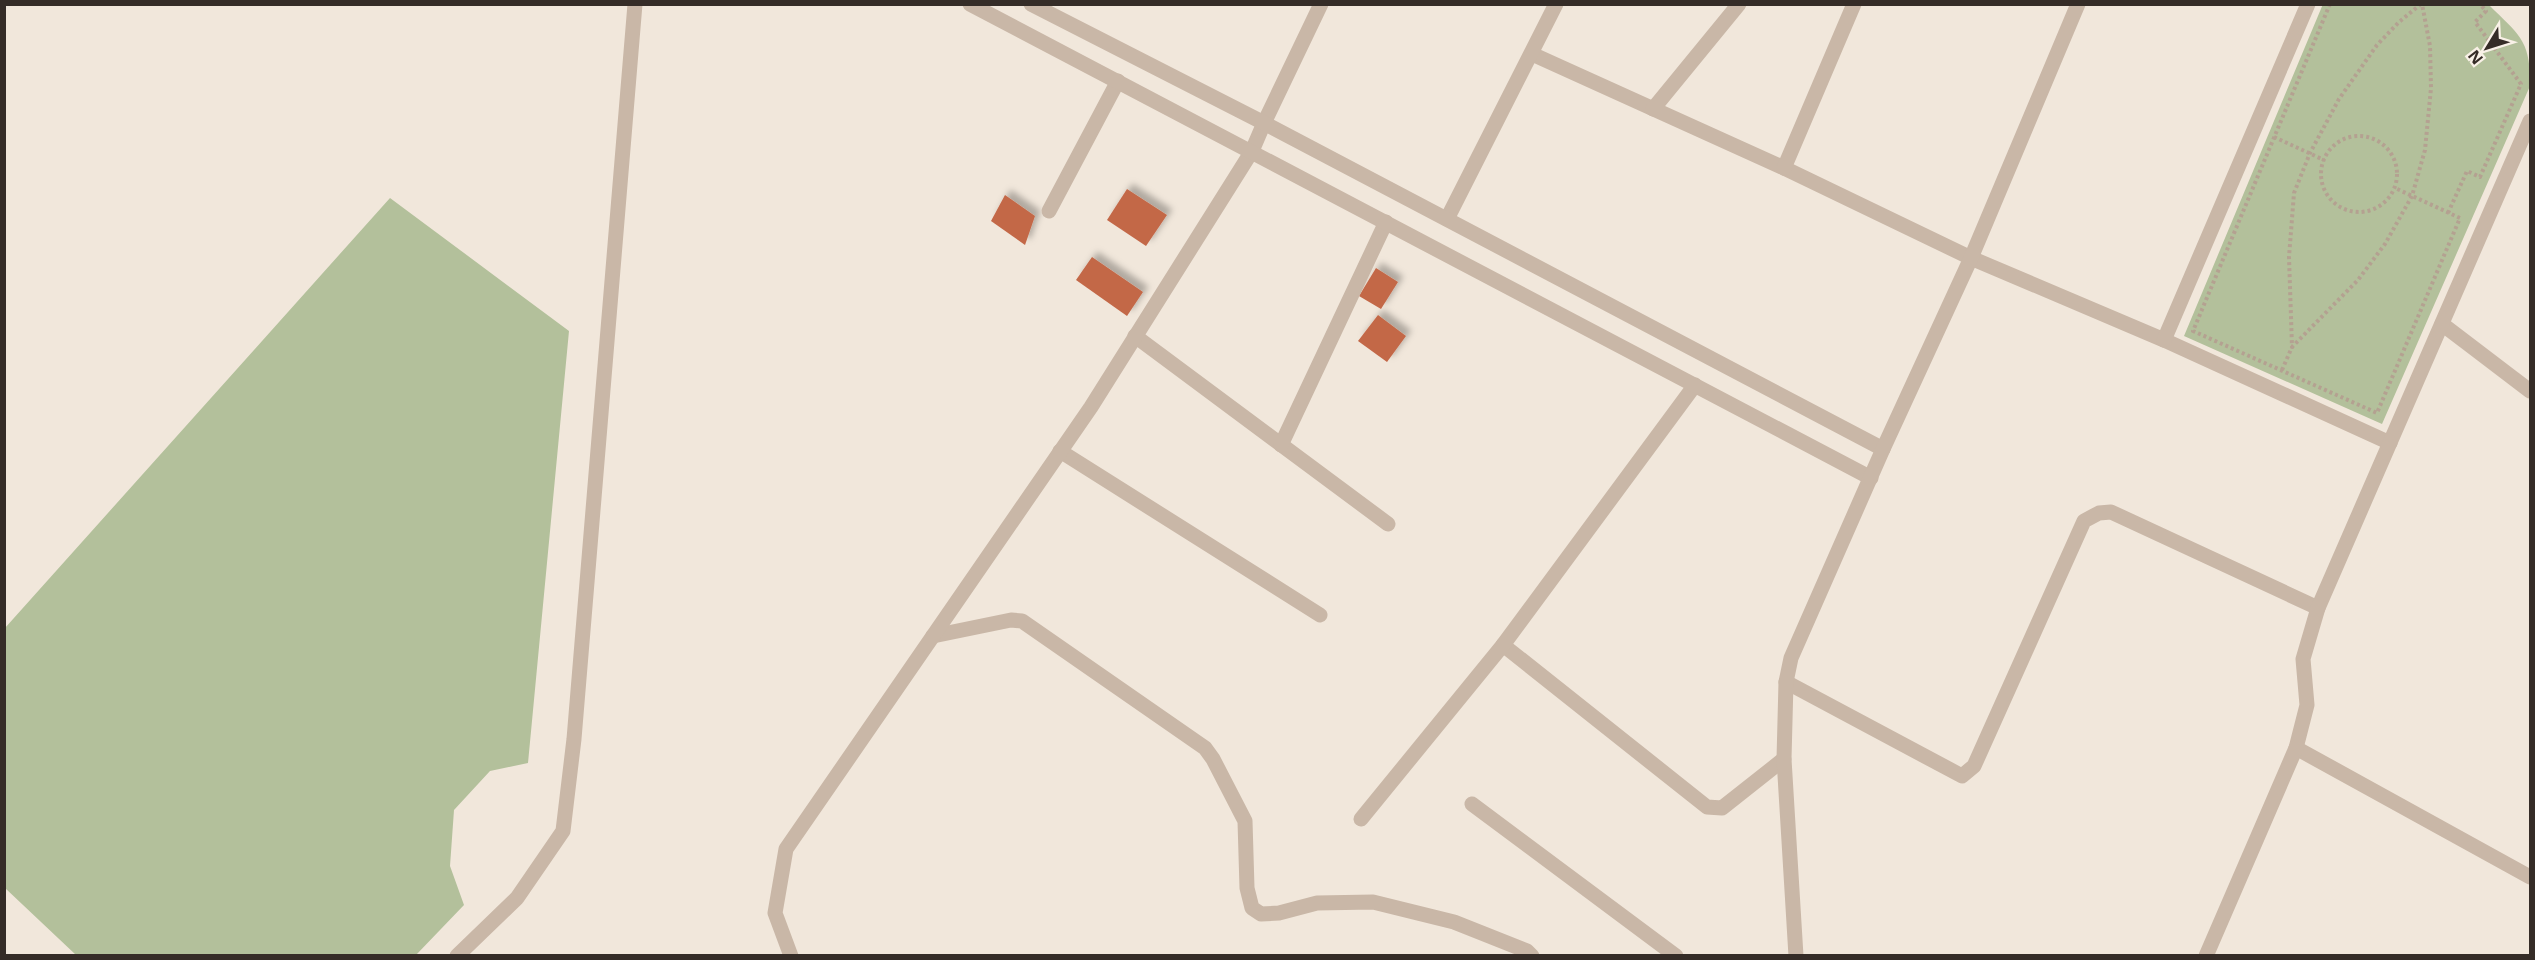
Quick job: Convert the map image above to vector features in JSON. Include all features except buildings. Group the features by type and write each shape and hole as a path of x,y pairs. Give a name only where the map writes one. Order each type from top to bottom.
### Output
{"street":[{"path":"457,956 517,897 563,831 574,739 635,4"},
{"path":"970,4 1871,478"},
{"path":"1031,4 1264,123 1883,449"},
{"path":"791,956 775,913 786,849 1060,451 1135,336 1252,151 1321,4"},
{"path":"1447,219 1556,4"},
{"path":"1653,109 1738,4"},
{"path":"1784,168 1854,4"},
{"path":"1796,956 1784,759 1786,682 1791,658 1883,449 1971,258 2078,4"},
{"path":"2164,340 2308,4"},
{"path":"1532,54 1784,168 1971,258 2164,340 2390,443"},
{"path":"1049,211 1118,81"},
{"path":"2206,956 2296,748 2307,705 2303,659 2318,608 2530,121"},
{"path":"1281,445 1386,222"},
{"path":"2442,324 2530,391"},
{"path":"1135,336 1388,524"},
{"path":"1361,819 1503,645 1695,385"},
{"path":"1060,451 1320,615"},
{"path":"1786,682 1962,776 1974,766 2084,521 2111,512 2318,608"},
{"path":"933,636 1011,620 1022,621 1205,748 1245,821 1247,888 1252,908 1261,914 1279,913 1317,903 1373,902 1454,922 1527,951 1533,956"},
{"path":"1503,645 1707,807 1722,808 1784,759"},
{"path":"2296,748 2530,877"},
{"path":"1472,804 1676,956"}],"path":[{"path":"2330,4 2193,331 2377,413 2460,218 2395,188"},
{"path":"2282,370 2292,347 2358,280 2385,244 2412,196 2425,150 2430,88 2430,46 2421,4 2376,45 2339,99 2310,153 2295,193 2291,235 2289,294 2292,347"},
{"path":"2448,213 2467,171 2480,177 2521,84 2475,22 2486,11 2480,4"},
{"path":"2359,136 2372,138 2383,144 2391,153 2397,170 2395,188 2389,199 2380,207 2369,212 2357,213 2345,210 2334,204 2326,193 2321,181 2321,168 2334,145 2346,138 2359,136"},
{"path":"2274,137 2324,160"}],"green space":[{"path":"2323,4 2489,5 2521,40 2530,71 2530,86 2382,424 2184,336"},
{"path":"390,198 569,331 528,763 490,771 454,810 450,866 464,905 416,955 76,955 5,888 5,628"}]}
